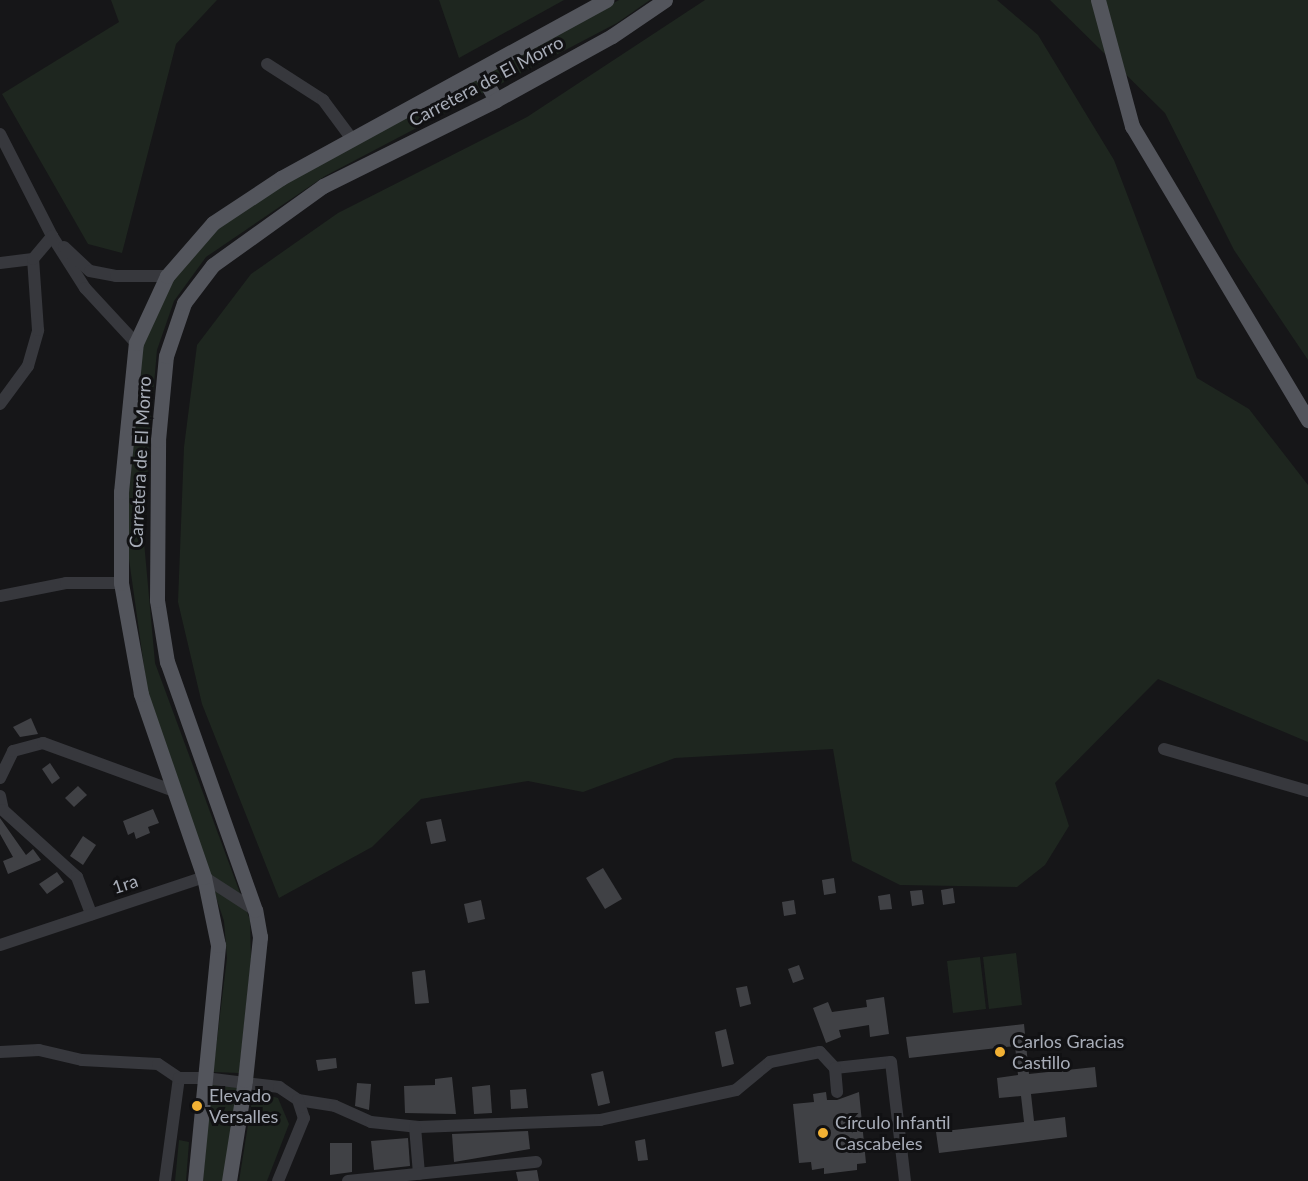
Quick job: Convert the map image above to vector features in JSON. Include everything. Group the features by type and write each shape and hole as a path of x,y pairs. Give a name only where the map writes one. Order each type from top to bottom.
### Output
{"main road":[{"name":"Carretera de El Morro","path":"195,1181 218,945 204,877 141,694 121,583 121,492 136,343 167,276 213,224 352,139 480,72 606,0"},
{"name":"Carretera de El Morro","path":"229,1181 245,1080 260,957 255,910 165,651 154,544 166,356 184,303 213,265 264,225 323,186 496,100 612,36 666,0"},
{"path":"1098,0 1132,126 1308,420"},
{"path":"480,72 496,100"}],"street":[{"path":"267,64 323,100 352,139"},
{"path":"0,134 6,154 52,236 97,304 136,343"},
{"path":"52,236 90,270 116,276 167,276"},
{"path":"0,263 33,259 52,236"},
{"path":"0,404 28,366 38,330 33,259"},
{"path":"0,596 66,583 121,583"},
{"path":"0,778 13,752 43,743 174,791"},
{"path":"1164,749 1308,791"},
{"path":"0,796 4,814 77,877 91,914"},
{"path":"204,877 255,910"},
{"name":"1ra","path":"0,945 204,877"},
{"path":"0,1052 39,1050 82,1060 158,1064 179,1078 245,1080 279,1087 298,1100 335,1106 371,1122 415,1127 629,1117 736,1090 770,1062 820,1052 835,1068 837,1092"},
{"path":"835,1068 891,1062 905,1181"},
{"path":"165,1181 179,1078"},
{"path":"278,1181 304,1118 298,1100"},
{"path":"415,1127 419,1174"},
{"path":"348,1181 536,1162"}],"shaded area":[{"path":"111,0 217,0 176,44 122,253 88,244 2,94 119,22"},
{"path":"439,0 564,0 459,58"},
{"path":"619,0 650,0 617,23 325,176 206,257 174,301 157,350 149,440 144,542 155,663 250,920 251,959 239,1073 213,1072 227,958 224,921 148,695 128,552 129,491 143,346 173,280 216,227 286,181"},
{"path":"705,0 997,0 1038,35 1114,160 1197,378 1249,409 1308,485 1308,742 1158,679 1055,783 1069,826 1045,865 1017,887 900,885 852,861 833,749 675,758 583,792 528,781 421,799 372,847 279,898 202,704 178,602 184,447 197,345 251,274 338,213 527,117"},
{"path":"1050,0 1308,0 1308,360 1234,250 1165,113"},
{"path":"1016,953 1022,1005 989,1009 983,957"},
{"path":"980,957 986,1009 953,1013 947,961"},
{"path":"211,1085 238,1085 223,1181 203,1181"},
{"path":"264,1094 278,1098 289,1124 267,1181 239,1181 252,1100"},
{"path":"179,1140 189,1142 186,1181 175,1181"}],"building":[{"path":"31,718 38,734 20,737 13,727"},
{"path":"50,763 60,778 52,784 42,769"},
{"path":"78,786 87,795 74,807 65,798"},
{"path":"153,809 159,823 148,827 150,833 136,839 134,832 128,835 123,821"},
{"path":"0,818 26,855 33,849 41,860 8,874 3,861 13,857 0,834"},
{"path":"441,819 446,841 431,844 426,822"},
{"path":"83,836 96,845 83,865 70,856"},
{"path":"603,868 622,899 605,909 586,878"},
{"path":"57,872 64,882 47,894 39,884"},
{"path":"834,878 836,893 824,895 822,880"},
{"path":"953,888 955,903 943,905 941,890"},
{"path":"922,890 924,904 912,906 910,891"},
{"path":"890,894 892,909 880,910 878,896"},
{"path":"481,900 485,919 468,923 464,904"},
{"path":"794,900 796,914 784,916 782,902"},
{"path":"799,965 804,979 793,983 788,969"},
{"path":"425,970 429,1003 415,1004 412,972"},
{"path":"747,986 751,1004 740,1007 736,988"},
{"path":"884,997 889,1034 870,1037 869,1025 839,1030 841,1037 826,1043 813,1008 828,1002 832,1012 867,1007 866,1000"},
{"path":"1024,1024 1029,1074 1095,1067 1097,1087 1031,1094 1034,1121 1065,1117 1067,1137 939,1153 936,1132 1024,1122 1021,1096 999,1098 997,1078 1018,1075 1015,1046 909,1058 906,1037"},
{"path":"726,1029 734,1064 722,1067 715,1032"},
{"path":"336,1058 337,1068 318,1071 316,1060"},
{"path":"603,1071 610,1103 598,1106 591,1074"},
{"path":"452,1077 456,1114 405,1113 404,1086 435,1085 435,1079"},
{"path":"357,1083 371,1084 369,1110 355,1106"},
{"path":"490,1085 492,1113 474,1114 472,1087"},
{"path":"526,1089 528,1108 511,1109 510,1090"},
{"path":"826,1092 827,1100 837,1100 859,1092 866,1163 857,1164 857,1170 824,1174 824,1168 812,1170 811,1162 799,1163 793,1104 814,1102 813,1094"},
{"path":"528,1131 530,1149 454,1162 452,1134"},
{"path":"408,1138 410,1166 374,1170 371,1141"},
{"path":"645,1139 648,1160 638,1161 635,1141"},
{"path":"330,1143 352,1143 352,1172 330,1175"},
{"path":"537,1170 539,1181 518,1181 516,1172"}],"place":[{"name":"Carlos Gracias Castillo","path":"1000,1052"},
{"name":"Elevado Versalles","path":"197,1106"},
{"name":"Círculo Infantil Cascabeles","path":"823,1133"}]}
